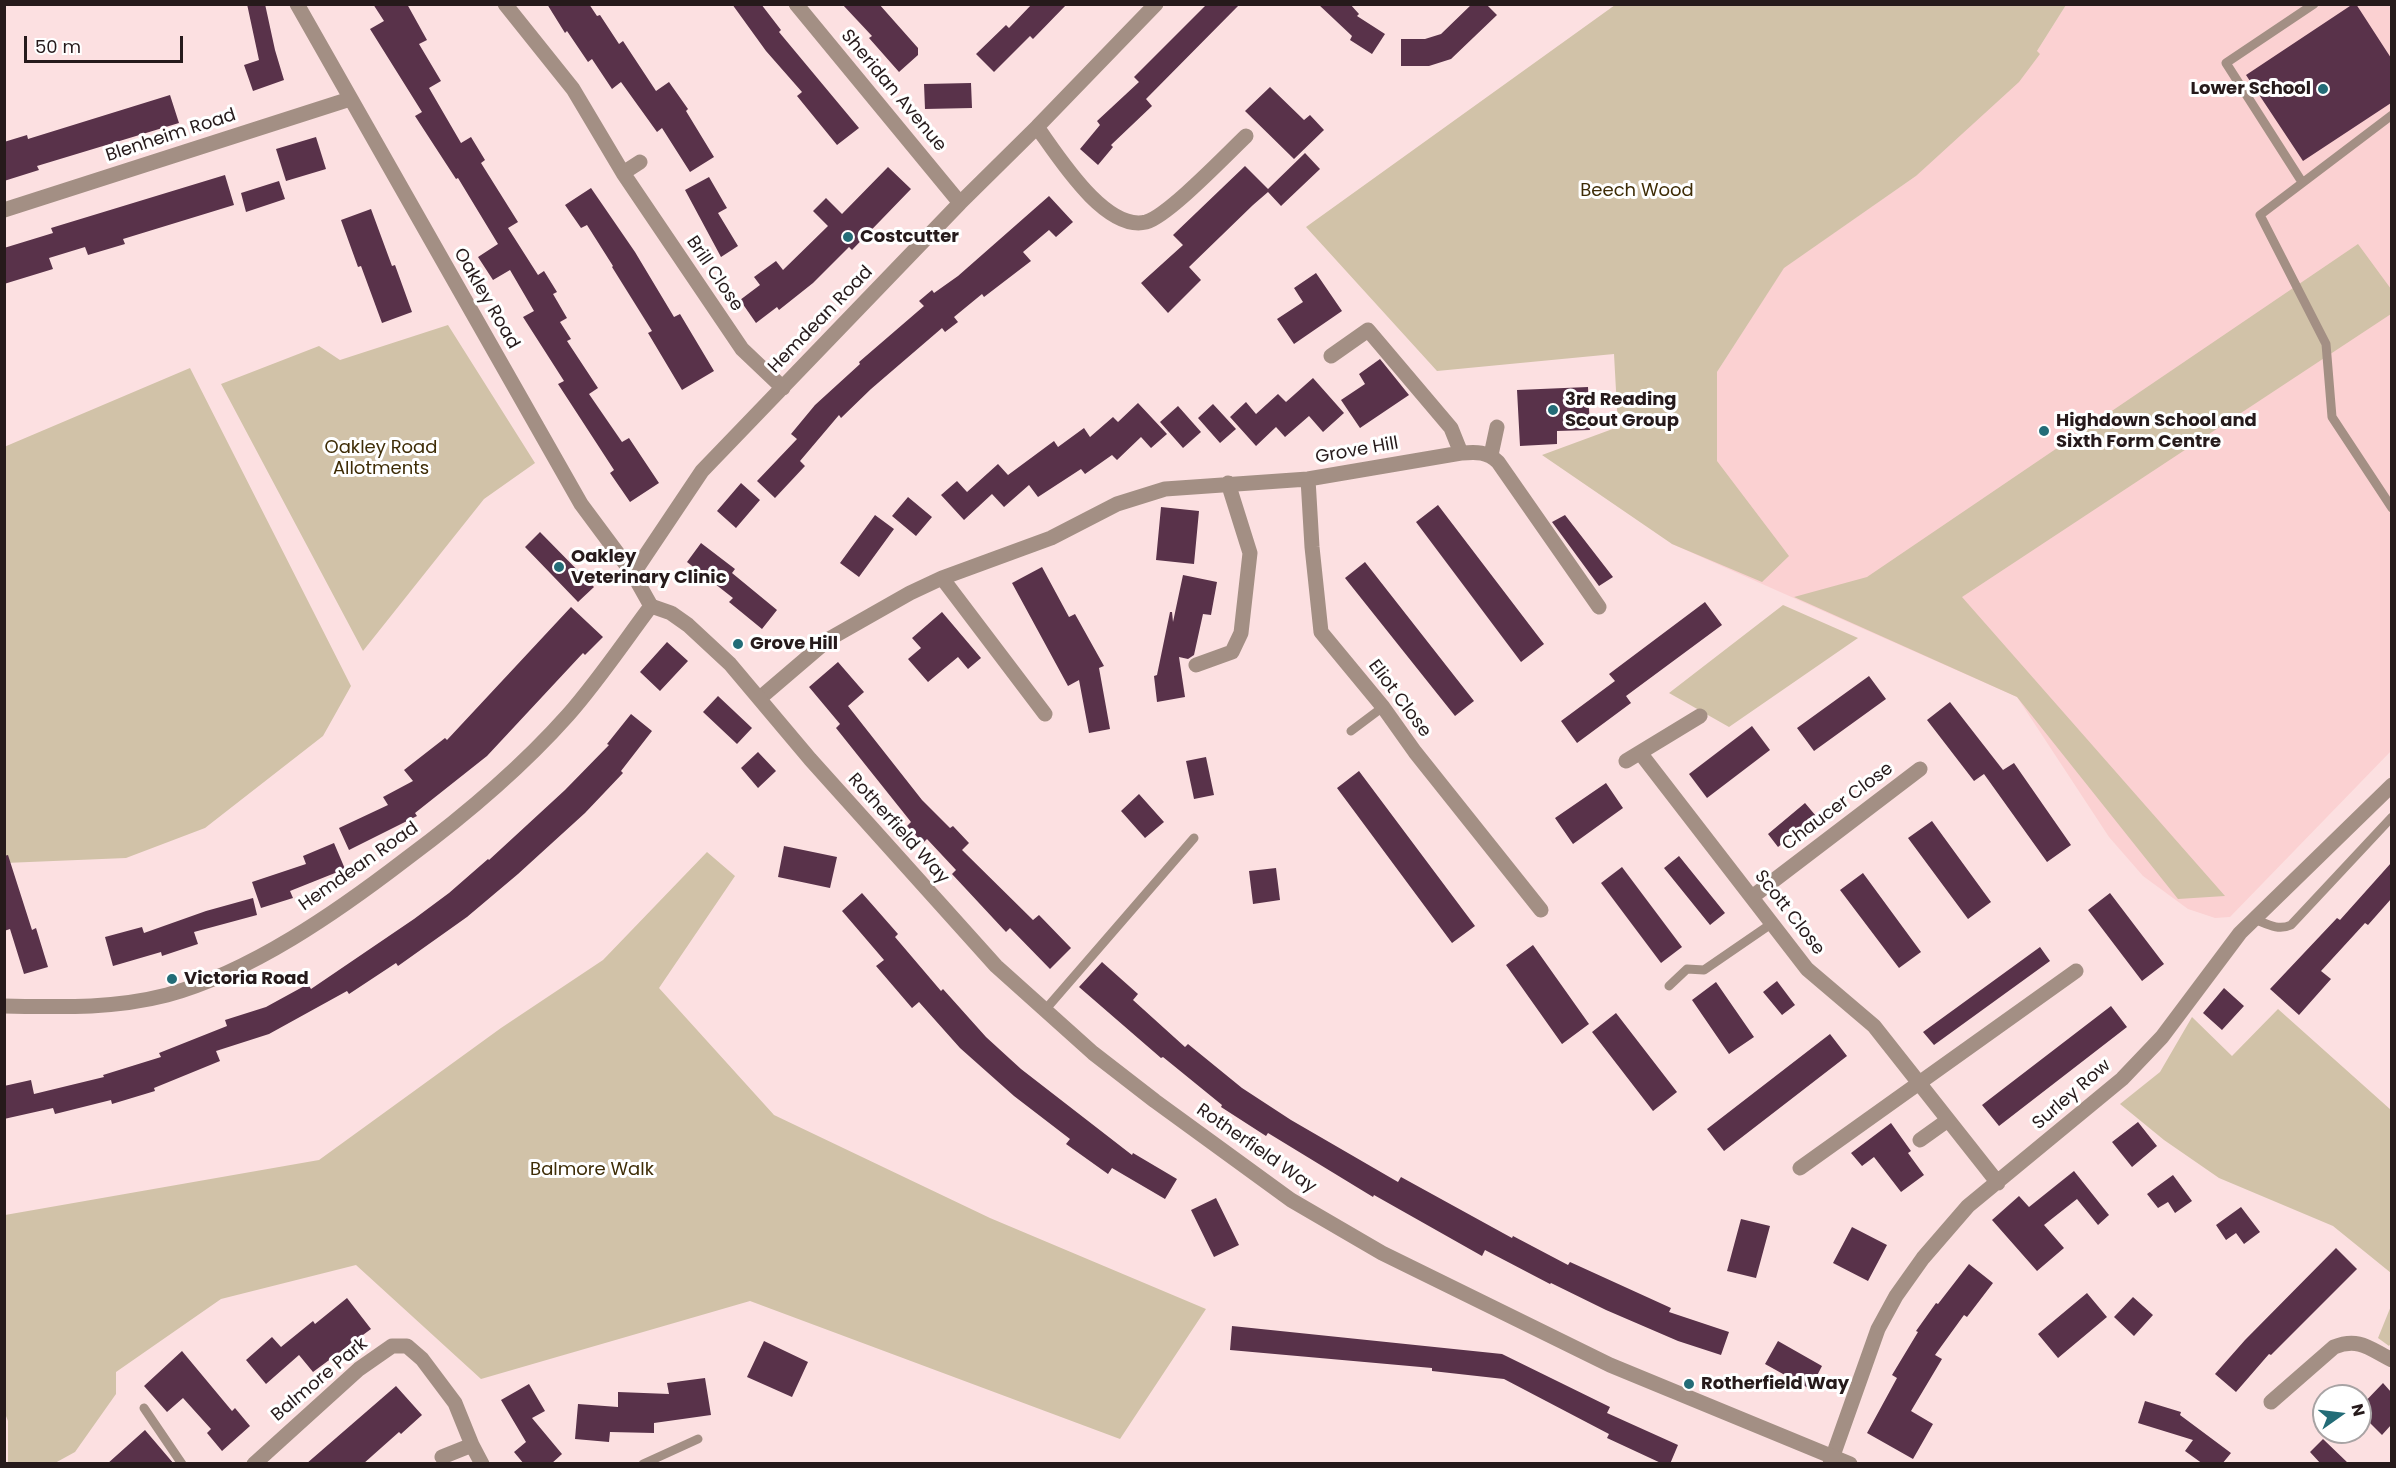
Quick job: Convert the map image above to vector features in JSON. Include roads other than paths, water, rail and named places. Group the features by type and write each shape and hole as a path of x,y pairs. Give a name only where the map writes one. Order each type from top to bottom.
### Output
{"street":[{"name":"Oakley Road","path":"297,4 581,504 633,574 651,606"},
{"name":"Brill Close","path":"505,4 573,89 623,173 742,349 783,388"},
{"name":"Sheridan Avenue","path":"796,4 960,202"},
{"name":"Hemdean Road","path":"633,574 702,471 960,202 1037,127 1156,4"},
{"name":"Blenheim Road","path":"4,210 350,99"},
{"path":"1037,127 1079,186 1118,218 1134,223 1148,222 1169,208 1246,136"},
{"path":"623,173 640,162"},
{"path":"1331,356 1368,330 1452,428 1461,453"},
{"path":"1497,427 1491,455 1599,607"},
{"name":"Grove Hill","path":"760,698 829,639 910,592 1051,538 1117,504 1165,489 1308,479 1461,453 1480,452 1491,455"},
{"name":"Eliot Close","path":"1308,479 1311,547 1321,632 1383,707 1415,752 1541,910"},
{"path":"1196,665 1232,652 1241,633 1250,553 1228,483"},
{"path":"942,579 1045,714"},
{"path":"651,606 671,613 688,625 730,664 760,698"},
{"name":"Hemdean Road","path":"4,1006 89,1008 124,1004 169,994 248,962 339,909 471,810 518,766 568,715 651,606"},
{"name":"Rotherfield Way","path":"760,698 903,865 996,966 1093,1053 1291,1200 1382,1253 1610,1365 1832,1460 1850,1464"},
{"path":"1626,761 1641,754 1700,716"},
{"name":"Scott Close","path":"1641,754 1806,969 1874,1026 1998,1183"},
{"name":"Chaucer Close","path":"1752,897 1920,769"},
{"name":"Surley Row","path":"1832,1460 1878,1329 1896,1296 1923,1258 1968,1206 2122,1079 2162,1037 2240,933 2391,785"},
{"path":"1800,1168 2076,972"},
{"path":"1920,1140 1948,1120"},
{"path":"2271,1402 2334,1347 2346,1342 2359,1343 2391,1360"},
{"name":"Balmore Park","path":"254,1464 359,1369 392,1346 407,1346 422,1359 455,1402 472,1446 482,1464"},
{"path":"442,1457 472,1446"}],"lane":[{"path":"2302,182 2226,63 2314,4"},
{"path":"2391,115 2260,215 2326,344 2332,417 2391,508"},
{"path":"1351,731 1383,707"},
{"path":"2254,919 2277,928 2291,926 2391,817"},
{"path":"1046,1010 1194,838"},
{"path":"1669,986 1687,969 1704,970 1771,924"},
{"path":"144,1408 182,1464"},
{"path":"643,1464 698,1439"}],"place":[{"name":"Lower School","path":"2323,89"},
{"name":"Costcutter","path":"848,237"},
{"name":"3rd Reading Scout Group","path":"1553,410"},
{"name":"Highdown School and Sixth Form Centre","path":"2044,431"},
{"name":"Oakley Veterinary Clinic","path":"559,567"},
{"name":"Grove Hill","path":"738,644"},
{"name":"Victoria Road","path":"172,979"},
{"name":"Rotherfield Way","path":"1689,1384"}],"park label":[{"name":"Beech Wood","path":"1637,191"},
{"name":"Oakley Road Allotments","path":"381,458"},
{"name":"Balmore Walk","path":"592,1170"}]}
